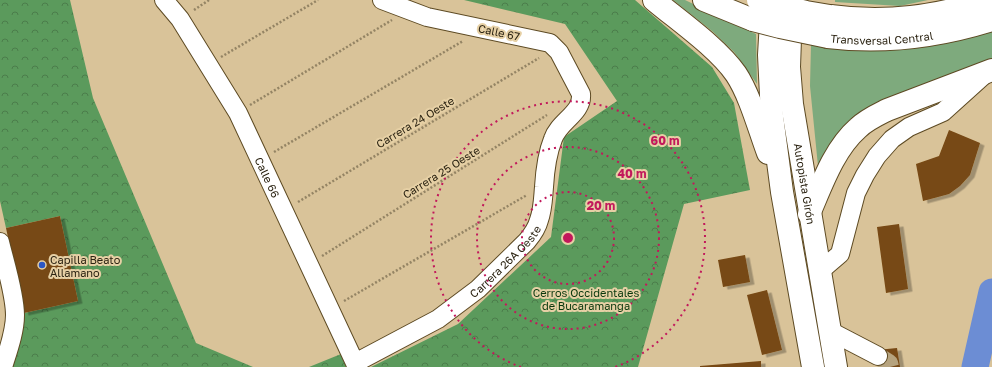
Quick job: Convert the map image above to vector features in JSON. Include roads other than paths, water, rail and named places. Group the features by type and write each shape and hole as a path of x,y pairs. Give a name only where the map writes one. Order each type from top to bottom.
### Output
{"main road":[{"path":"654,0 715,50 736,74 744,88 782,192"},
{"name":"Transversal Central","path":"704,0 756,10 806,12 851,40 894,40 937,34 992,20"},
{"name":"Autopista Girón","path":"773,0 769,56 770,94 782,192 813,367"},
{"name":"Autopista Girón","path":"792,0 789,45 790,86 809,214 836,367"},
{"name":"Transversal Central","path":"829,27 851,19 906,18 949,12 990,0"},
{"path":"809,214 829,169 844,144 858,128 874,116 887,110 989,72"}],"street":[{"name":"Calle 66","path":"164,0 180,19 238,113 355,363"},
{"name":"Calle 67","path":"382,0 427,17 550,43 559,52 582,94 581,103"},
{"path":"820,272 840,254 856,193 865,174 877,156 892,139 909,127 943,112 989,72"},
{"name":"Carrera 26A Oeste","path":"355,363 428,326 478,289 527,241 534,232 539,221 542,209 546,165 556,131 579,108 581,103"},
{"path":"0,242 14,304 15,315 14,326 3,367"},
{"path":"830,331 878,356"}],"waterway":[{"path":"975,367 992,292"}],"tunnel":[{"path":"878,356 889,363 890,367"}],"place":[{"name":"Capilla Beato Allamano","path":"42,265"}],"park label":[{"name":"Cerros Occidentales de Bucaramanga","path":"586,298"}]}
